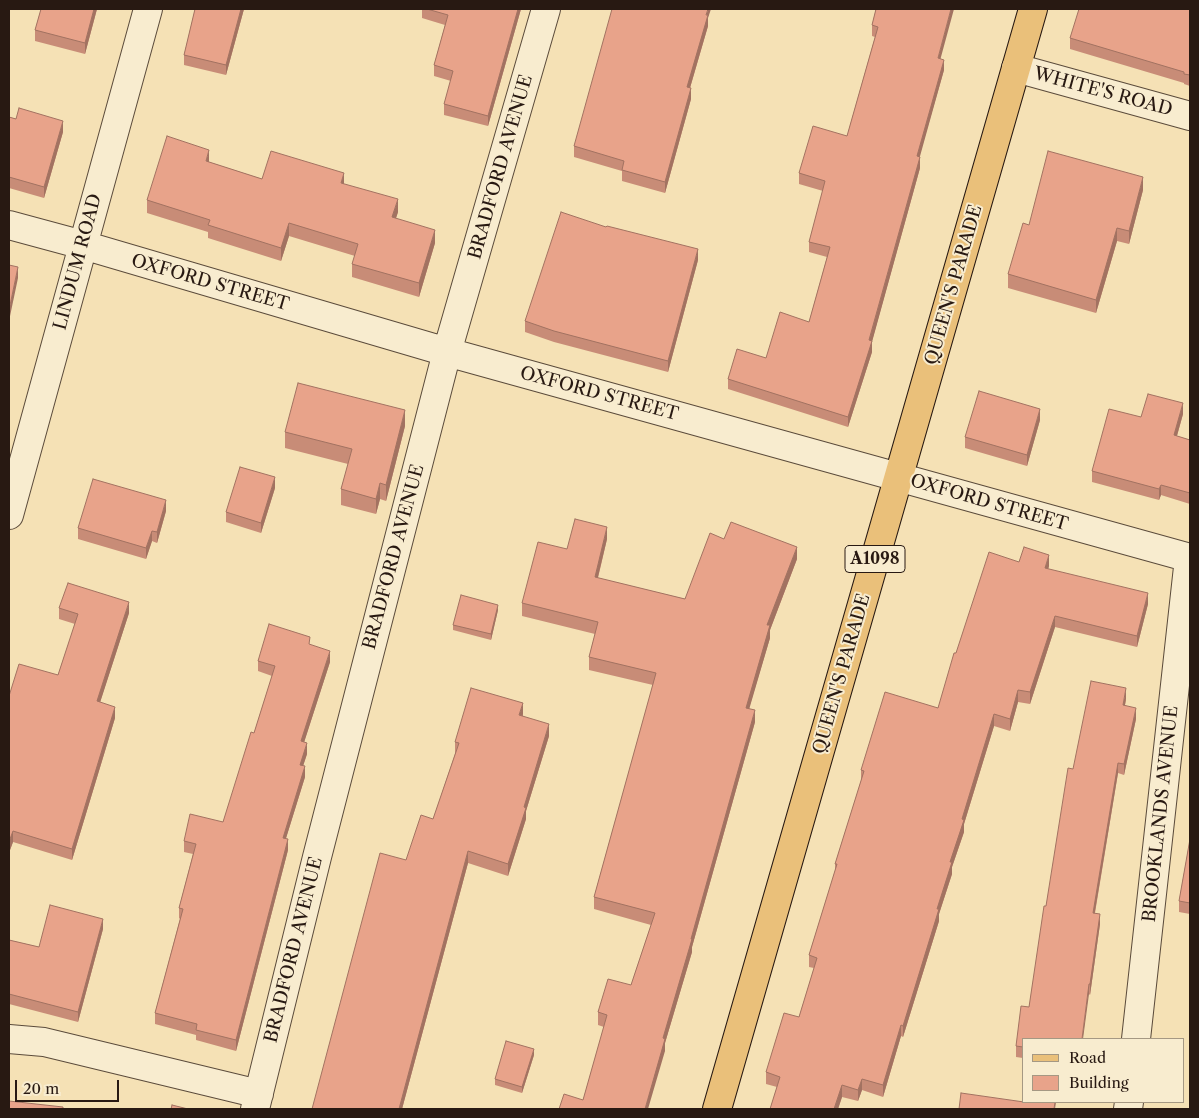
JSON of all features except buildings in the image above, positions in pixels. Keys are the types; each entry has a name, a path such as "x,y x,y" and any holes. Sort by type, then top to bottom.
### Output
{"main road":[{"name":"QUEEN'S PARADE","path":"717,1109 1033,9"}],"street":[{"name":"LINDUM ROAD","path":"9,515 148,9"},
{"name":"BRADFORD AVENUE","path":"257,1102 316,857 447,352 546,9"},
{"name":"WHITE'S ROAD","path":"1016,68 1190,116"},
{"name":"OXFORD STREET","path":"9,225 447,352 1190,558"},
{"name":"BROOKLANDS AVENUE","path":"1136,1038 1190,558"},
{"path":"9,1039 44,1042 257,1102"}]}
